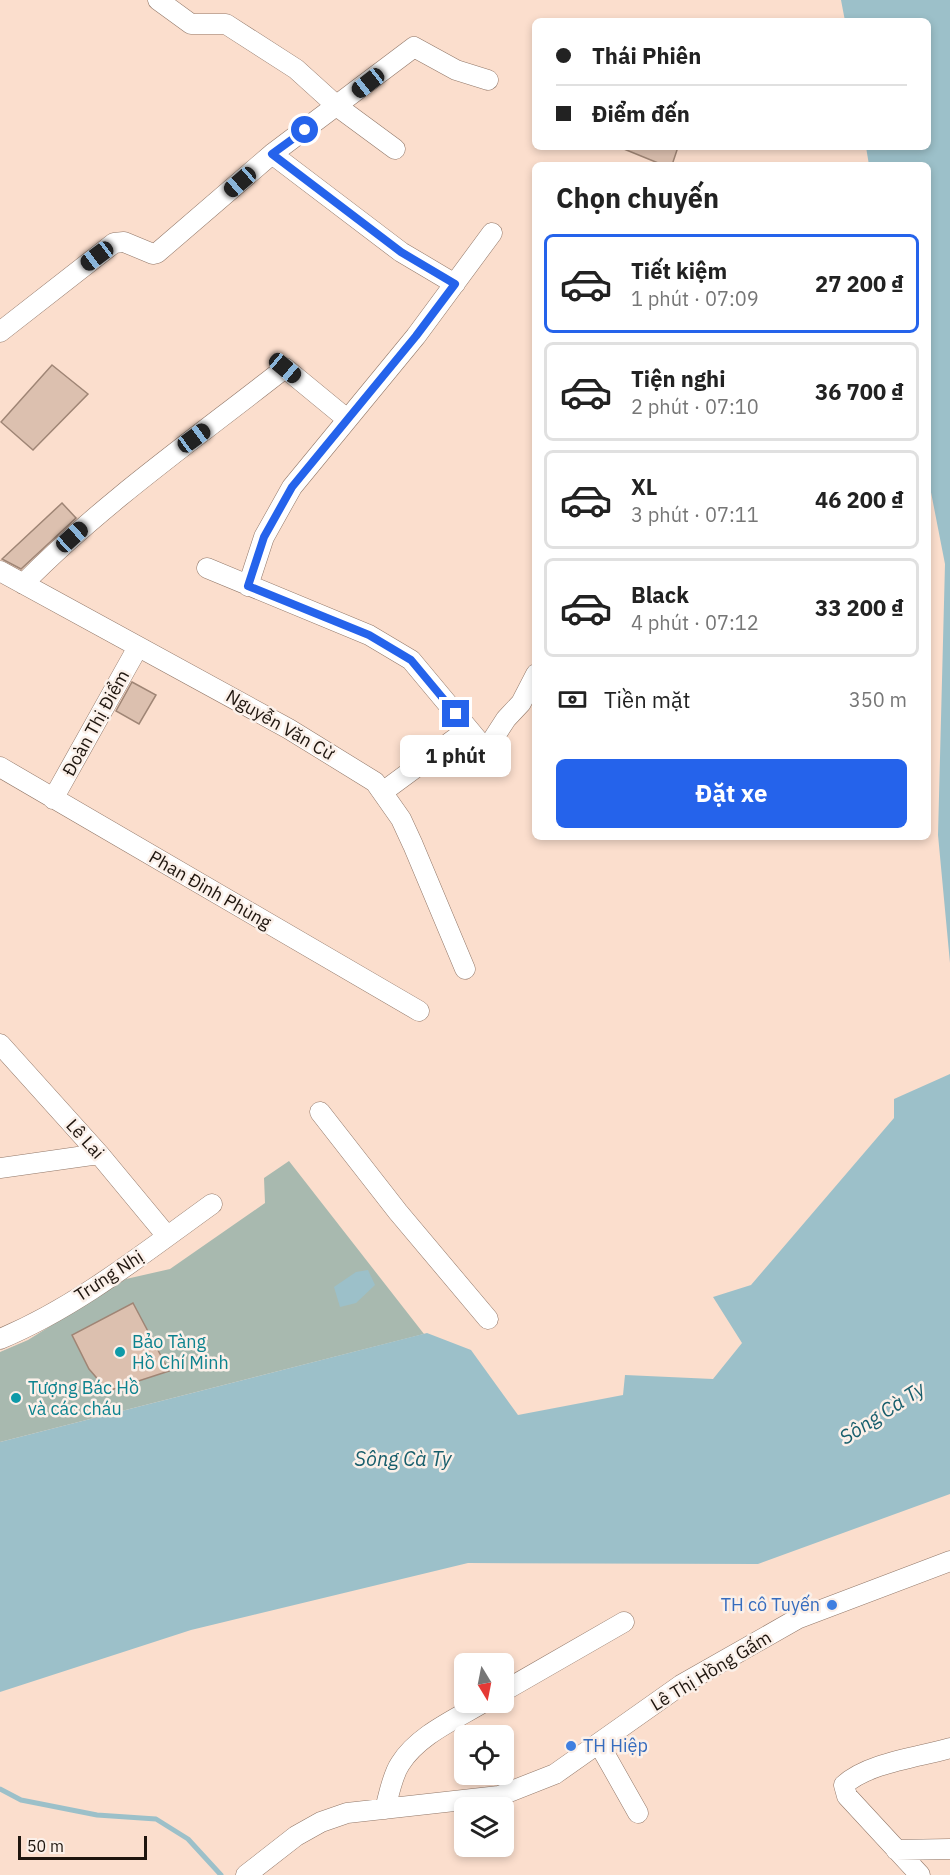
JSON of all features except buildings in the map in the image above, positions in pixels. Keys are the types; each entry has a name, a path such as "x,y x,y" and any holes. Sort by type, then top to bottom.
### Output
{"street":[{"path":"158,0 191,24 226,24 296,69 338,107 395,149"},
{"path":"0,332 114,243 124,242 153,254 157,253 272,154 338,107 414,47 456,70 488,80"},
{"path":"272,154 401,252 455,284"},
{"path":"248,586 275,513 296,481 455,284 492,233"},
{"path":"23,584 88,523 156,465 285,368 347,419"},
{"path":"207,568 369,635 411,660 486,750 506,719 521,703 532,682"},
{"name":"Nguyễn Văn Cừ","path":"0,571 289,729 361,772 384,791 413,845 465,969"},
{"name":"Đoàn Thị Điểm","path":"53,799 138,647"},
{"path":"384,791 468,729"},
{"name":"Phan Đình Phùng","path":"0,767 419,1011"},
{"name":"Lê Lai","path":"0,1044 99,1154 167,1236"},
{"path":"320,1112 398,1212 488,1319"},
{"path":"0,1168 99,1154"},
{"name":"Trưng Nhị","path":"0,1339 47,1317 212,1204"},
{"name":"Lê Thị Hồng Gấm","path":"248,1874 296,1836 321,1822 347,1813 499,1796 557,1773 681,1685 797,1619 950,1560"},
{"path":"514,1685 624,1622"},
{"path":"385,1809 400,1764 414,1748 435,1731 465,1713"},
{"path":"599,1744 638,1813"},
{"path":"920,1875 847,1796 844,1785 852,1777 871,1769 950,1749"},
{"path":"896,1850 950,1849"}],"green space":[{"path":"289,1161 424,1334 0,1442 0,1352 28,1340 126,1279 170,1269 265,1203 264,1178"}],"water":[{"path":"841,0 950,0 950,963 938,835 945,564 931,492 931,162 868,162 866,150 931,150 931,18 844,18"},
{"name":"Sông Cà Ty","path":"950,1074 950,1494 758,1564 468,1563 191,1630 0,1692 0,1442 427,1333 471,1350 518,1415 623,1395 625,1375 713,1379 742,1343 713,1297 751,1285 894,1118 894,1099"},
{"path":"368,1270 375,1285 356,1303 340,1307 334,1287 356,1272"}],"waterway":[{"path":"0,1789 21,1800 97,1815 156,1819 188,1839 221,1875"}],"place":[{"name":"Bảo Tàng Hồ Chí Minh","path":"120,1352"},
{"name":"Tượng Bác Hồ và các cháu","path":"16,1398"},
{"name":"TH cô Tuyến","path":"832,1605"},
{"name":"TH Hiệp","path":"571,1746"}],"route":[{"path":"305,130 272,154 370,230 413,260 455,284 416,336 292,487 275,513 264,537 248,586 369,635 411,660 456,714"}]}
